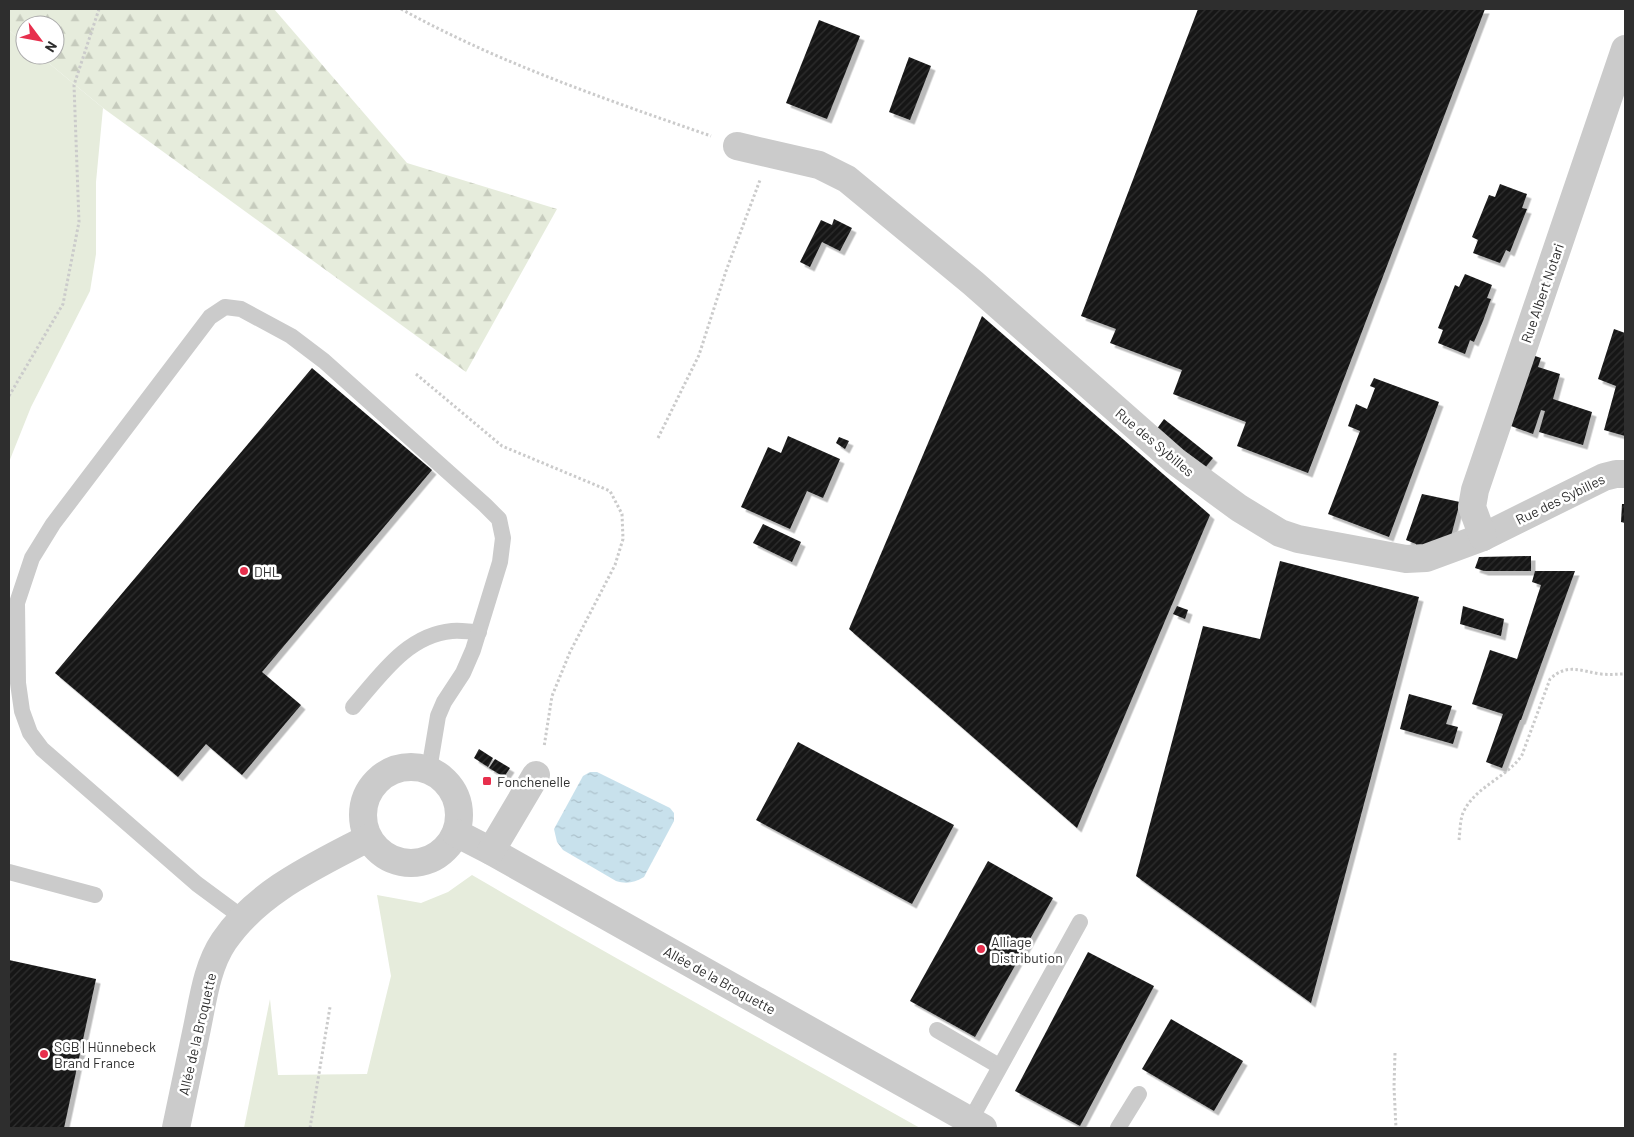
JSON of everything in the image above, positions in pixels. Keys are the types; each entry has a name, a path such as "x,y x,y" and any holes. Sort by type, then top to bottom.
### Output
{"street":[{"name":"Rue Albert Notari","path":"1483,537 1472,507 1475,490 1625,49"},
{"name":"Rue des Sybilles","path":"737,146 819,165 847,179 973,283 1174,461 1240,508 1280,533 1298,539 1406,559 1426,558 1483,537 1604,476 1625,474"},
{"path":"413,767 429,770 442,778 452,789 458,803 459,818 456,833 448,846 437,856 423,862 408,864 393,860 379,852 368,838 363,822 364,805 370,790 381,777 396,769 413,767"},
{"path":"491,851 536,775"},
{"name":"Allée de la Broquette","path":"456,833 977,1124"},
{"name":"Allée de la Broquette","path":"176,1128 207,978 223,942 243,918 280,887 309,869 368,838"}],"lane":[{"path":"243,918 197,884 42,749 30,732 22,711 18,684 16,604 32,558 53,524 210,317 225,306 241,309 291,336 324,361 499,519 503,538 500,562 479,632 463,673 444,702 438,716 429,770"},
{"path":"353,707 397,658 419,641 438,633 453,630 479,632"},
{"path":"9,872 95,895"},
{"path":"977,1124 999,1066 1080,922"},
{"path":"937,1030 999,1066"},
{"path":"1118,1128 1139,1094"}],"path":[{"path":"9,396 63,304 79,222 74,85 99,9"},
{"path":"401,9 432,26 524,68 737,146"},
{"path":"658,438 699,355 726,271 770,153"},
{"path":"416,374 502,446 610,491 622,514 623,539 615,565 570,652 552,696 545,744 536,775"},
{"path":"1459,840 1462,814 1474,796 1515,765 1522,755 1550,679 1558,672 1571,668 1604,675 1625,674"},
{"path":"310,1128 330,1007"},
{"path":"1395,1053 1396,1128"}],"green space":[{"path":"9,9 274,9 407,163 557,209 466,372 103,108 51,65 65,65 65,15 15,15 15,35 9,30"},
{"path":"9,30 15,35 15,65 51,65 103,108 96,182 96,254 90,291 31,407 9,462"},
{"path":"472,875 920,1128 244,1128 270,999 278,1075 367,1074 391,976 377,895 421,903 448,892"}],"water":[{"path":"590,772 597,772 670,808 674,813 674,821 644,877 633,882 616,881 563,850 557,842 554,829 583,776"}],"building":[{"path":"1198,9 1485,9 1308,473 1237,446 1246,422 1173,394 1182,370 1110,343 1116,329 1081,316"},
{"path":"819,20 860,36 827,119 786,103"},
{"path":"909,57 931,66 910,120 889,112"},
{"path":"1500,184 1527,194 1522,208 1527,209 1510,252 1506,250 1500,263 1473,253 1478,240 1472,237 1489,195 1495,197"},
{"path":"834,219 852,228 840,251 822,242 810,267 800,262 821,220 832,225"},
{"path":"1465,274 1492,285 1487,298 1491,299 1483,321 1474,342 1470,340 1465,354 1438,343 1443,330 1438,328 1455,285 1459,287"},
{"path":"982,316 1210,515 1077,828 849,629"},
{"path":"1614,329 1625,333 1625,436 1604,430 1616,386 1598,379"},
{"path":"1532,355 1541,358 1538,367 1560,374 1553,399 1592,412 1583,445 1539,432 1545,411 1541,410 1533,434 1511,426"},
{"name":"DHL","path":"312,368 432,470 262,672 301,705 242,775 206,744 178,777 55,673"},
{"path":"1374,378 1439,402 1389,537 1328,514 1360,431 1348,426 1356,404 1367,409 1375,388 1370,386"},
{"path":"1164,419 1213,458 1205,468 1156,430"},
{"path":"788,436 840,459 823,498 807,491 790,529 741,507 768,447 781,453"},
{"path":"839,437 849,441 845,449 836,443"},
{"path":"1422,494 1460,502 1450,540 1416,549 1416,544 1406,540"},
{"path":"1622,504 1625,504 1625,523 1621,522"},
{"path":"763,524 801,542 792,562 753,543"},
{"path":"1531,556 1531,571 1484,571 1475,568 1479,557"},
{"path":"1280,561 1419,597 1311,1003 1136,876 1203,626 1260,639"},
{"path":"1535,571 1575,571 1502,768 1486,762 1503,714 1472,704 1490,650 1517,659 1541,585 1532,582"},
{"path":"1177,606 1188,610 1185,619 1173,614"},
{"path":"1463,606 1504,619 1501,636 1460,624"},
{"path":"1409,694 1452,706 1446,724 1458,727 1453,744 1400,729"},
{"path":"798,742 954,825 912,904 756,820"},
{"path":"479,749 493,758 488,767 474,758"},
{"path":"495,759 510,768 504,777 489,768"},
{"name":"Alliage Distribution","path":"988,861 1053,898 975,1037 910,1001"},
{"path":"1088,952 1154,986 1080,1126 1015,1091"},
{"name":"SGB | Hünnebeck Brand France","path":"9,960 96,979 64,1128 9,1128"},
{"path":"1171,1019 1243,1061 1214,1111 1142,1069"}],"place":[{"name":"DHL","path":"244,571"},
{"name":"Fonchenelle","path":"487,781"},
{"name":"Alliage Distribution","path":"981,949"},
{"name":"SGB | Hünnebeck Brand France","path":"44,1054"}]}
